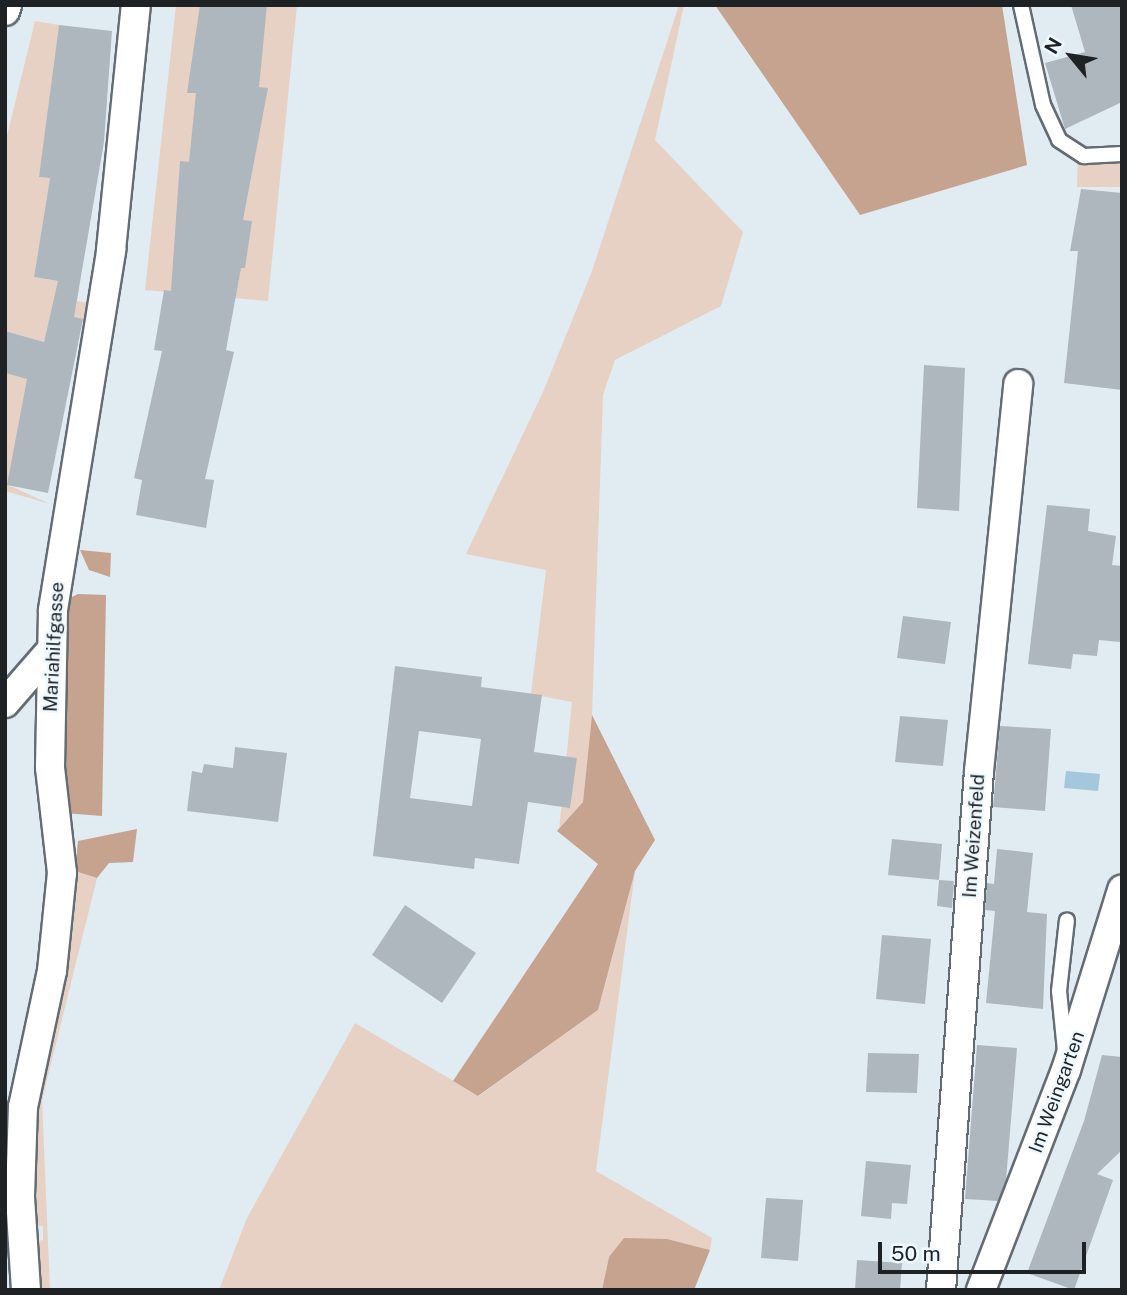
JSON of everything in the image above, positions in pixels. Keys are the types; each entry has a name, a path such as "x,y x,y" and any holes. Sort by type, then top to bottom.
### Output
{"street":[{"path":"5,11 7,5"},
{"name":"Mariahilfgasse","path":"26,1290 20,1196 23,1107 52,971 62,873 50,767 51,650 60,558 111,250 136,5"},
{"name":"Im Weizenfeld","path":"941,1290 979,771 1018,384"},
{"path":"5,703 51,650"},
{"name":"Im Weingarten","path":"981,1290 1066,1070 1122,890"}],"lane":[{"path":"1021,5 1043,105 1059,141 1084,156 1122,154"},
{"path":"1066,1070 1059,991 1067,920"}],"shaded area":[{"path":"176,5 297,5 268,301 145,290"},
{"path":"679,5 684,5 655,140 743,232 721,306 615,360 603,395 592,715 583,802 559,830 572,702 531,694 546,570 466,554 543,392 592,271"},
{"path":"715,5 1002,5 1027,165 860,215"},
{"path":"35,21 59,25 40,177 50,178 34,277 79,285 77,301 89,303 84,320 51,312 44,342 5,331 5,144"},
{"path":"1078,153 1122,154 1122,187 1077,187"},
{"path":"5,373 36,381 8,485 50,504 5,491"},
{"path":"80,550 111,553 110,577 89,570"},
{"path":"78,594 106,595 102,816 64,813 60,789 66,600"},
{"path":"592,715 655,840 635,871 598,1010 478,1096 453,1081 598,864 557,831 583,802"},
{"path":"137,829 133,862 109,863 97,878 75,871 78,841"},
{"path":"75,871 97,878 42,1100 50,1290 37,1290 32,1242 43,1240 43,1226 30,1225 28,1147"},
{"path":"635,871 596,1171 712,1238 710,1250 667,1239 609,1257 602,1290 219,1290 247,1218 355,1023 479,1096 598,1010"},
{"path":"624,1238 667,1239 710,1250 694,1290 602,1290 609,1257"}],"water":[{"path":"1066,771 1100,774 1098,791 1064,788"}],"building":[{"path":"200,5 267,5 259,87 268,88 243,220 252,221 245,268 241,268 226,350 234,352 205,479 214,480 206,528 136,515 142,480 134,478 162,351 154,350 164,290 171,291 180,161 189,162 196,93 187,93"},
{"path":"1071,5 1122,5 1122,102 1065,129 1045,63 1085,52"},
{"path":"59,25 112,31 104,142 74,317 83,319 48,493 7,485 27,379 5,373 5,331 44,342 58,281 34,277 50,178 39,177"},
{"path":"1081,189 1122,193 1122,390 1064,383 1078,251 1070,251"},
{"path":"924,365 965,368 959,511 917,508"},
{"path":"1047,505 1090,509 1088,531 1116,536 1112,565 1122,566 1120,642 1099,640 1097,656 1073,654 1071,669 1028,664"},
{"path":"903,616 951,622 945,664 897,658"},
{"path":"395,666 482,677 481,687 542,695 534,752 577,758 570,808 528,802 519,864 475,858 474,869 373,856","holes":["419,731 481,739 472,806 410,798"]},
{"path":"900,716 948,720 943,766 895,762"},
{"path":"1000,726 1051,729 1045,811 993,807"},
{"path":"235,747 287,753 278,822 187,811 192,771 202,773 204,764 233,768"},
{"path":"892,839 942,844 939,880 888,875"},
{"path":"997,849 1033,853 1027,912 1047,914 1043,1009 986,1003 995,911 985,910 987,883 994,884"},
{"path":"939,880 954,881 952,908 937,906"},
{"path":"405,905 476,953 442,1003 372,955"},
{"path":"882,935 931,939 925,1004 876,999"},
{"path":"977,1045 1017,1048 1006,1180 998,1201 965,1199"},
{"path":"868,1053 919,1054 917,1093 866,1092"},
{"path":"1102,1055 1122,1057 1122,1150 1097,1174 1113,1180 1074,1290 1027,1273 1084,1121"},
{"path":"866,1161 911,1165 907,1204 892,1203 891,1219 861,1216"},
{"path":"766,1198 803,1200 798,1261 761,1258"},
{"path":"857,1260 902,1263 900,1290 855,1290"}]}
